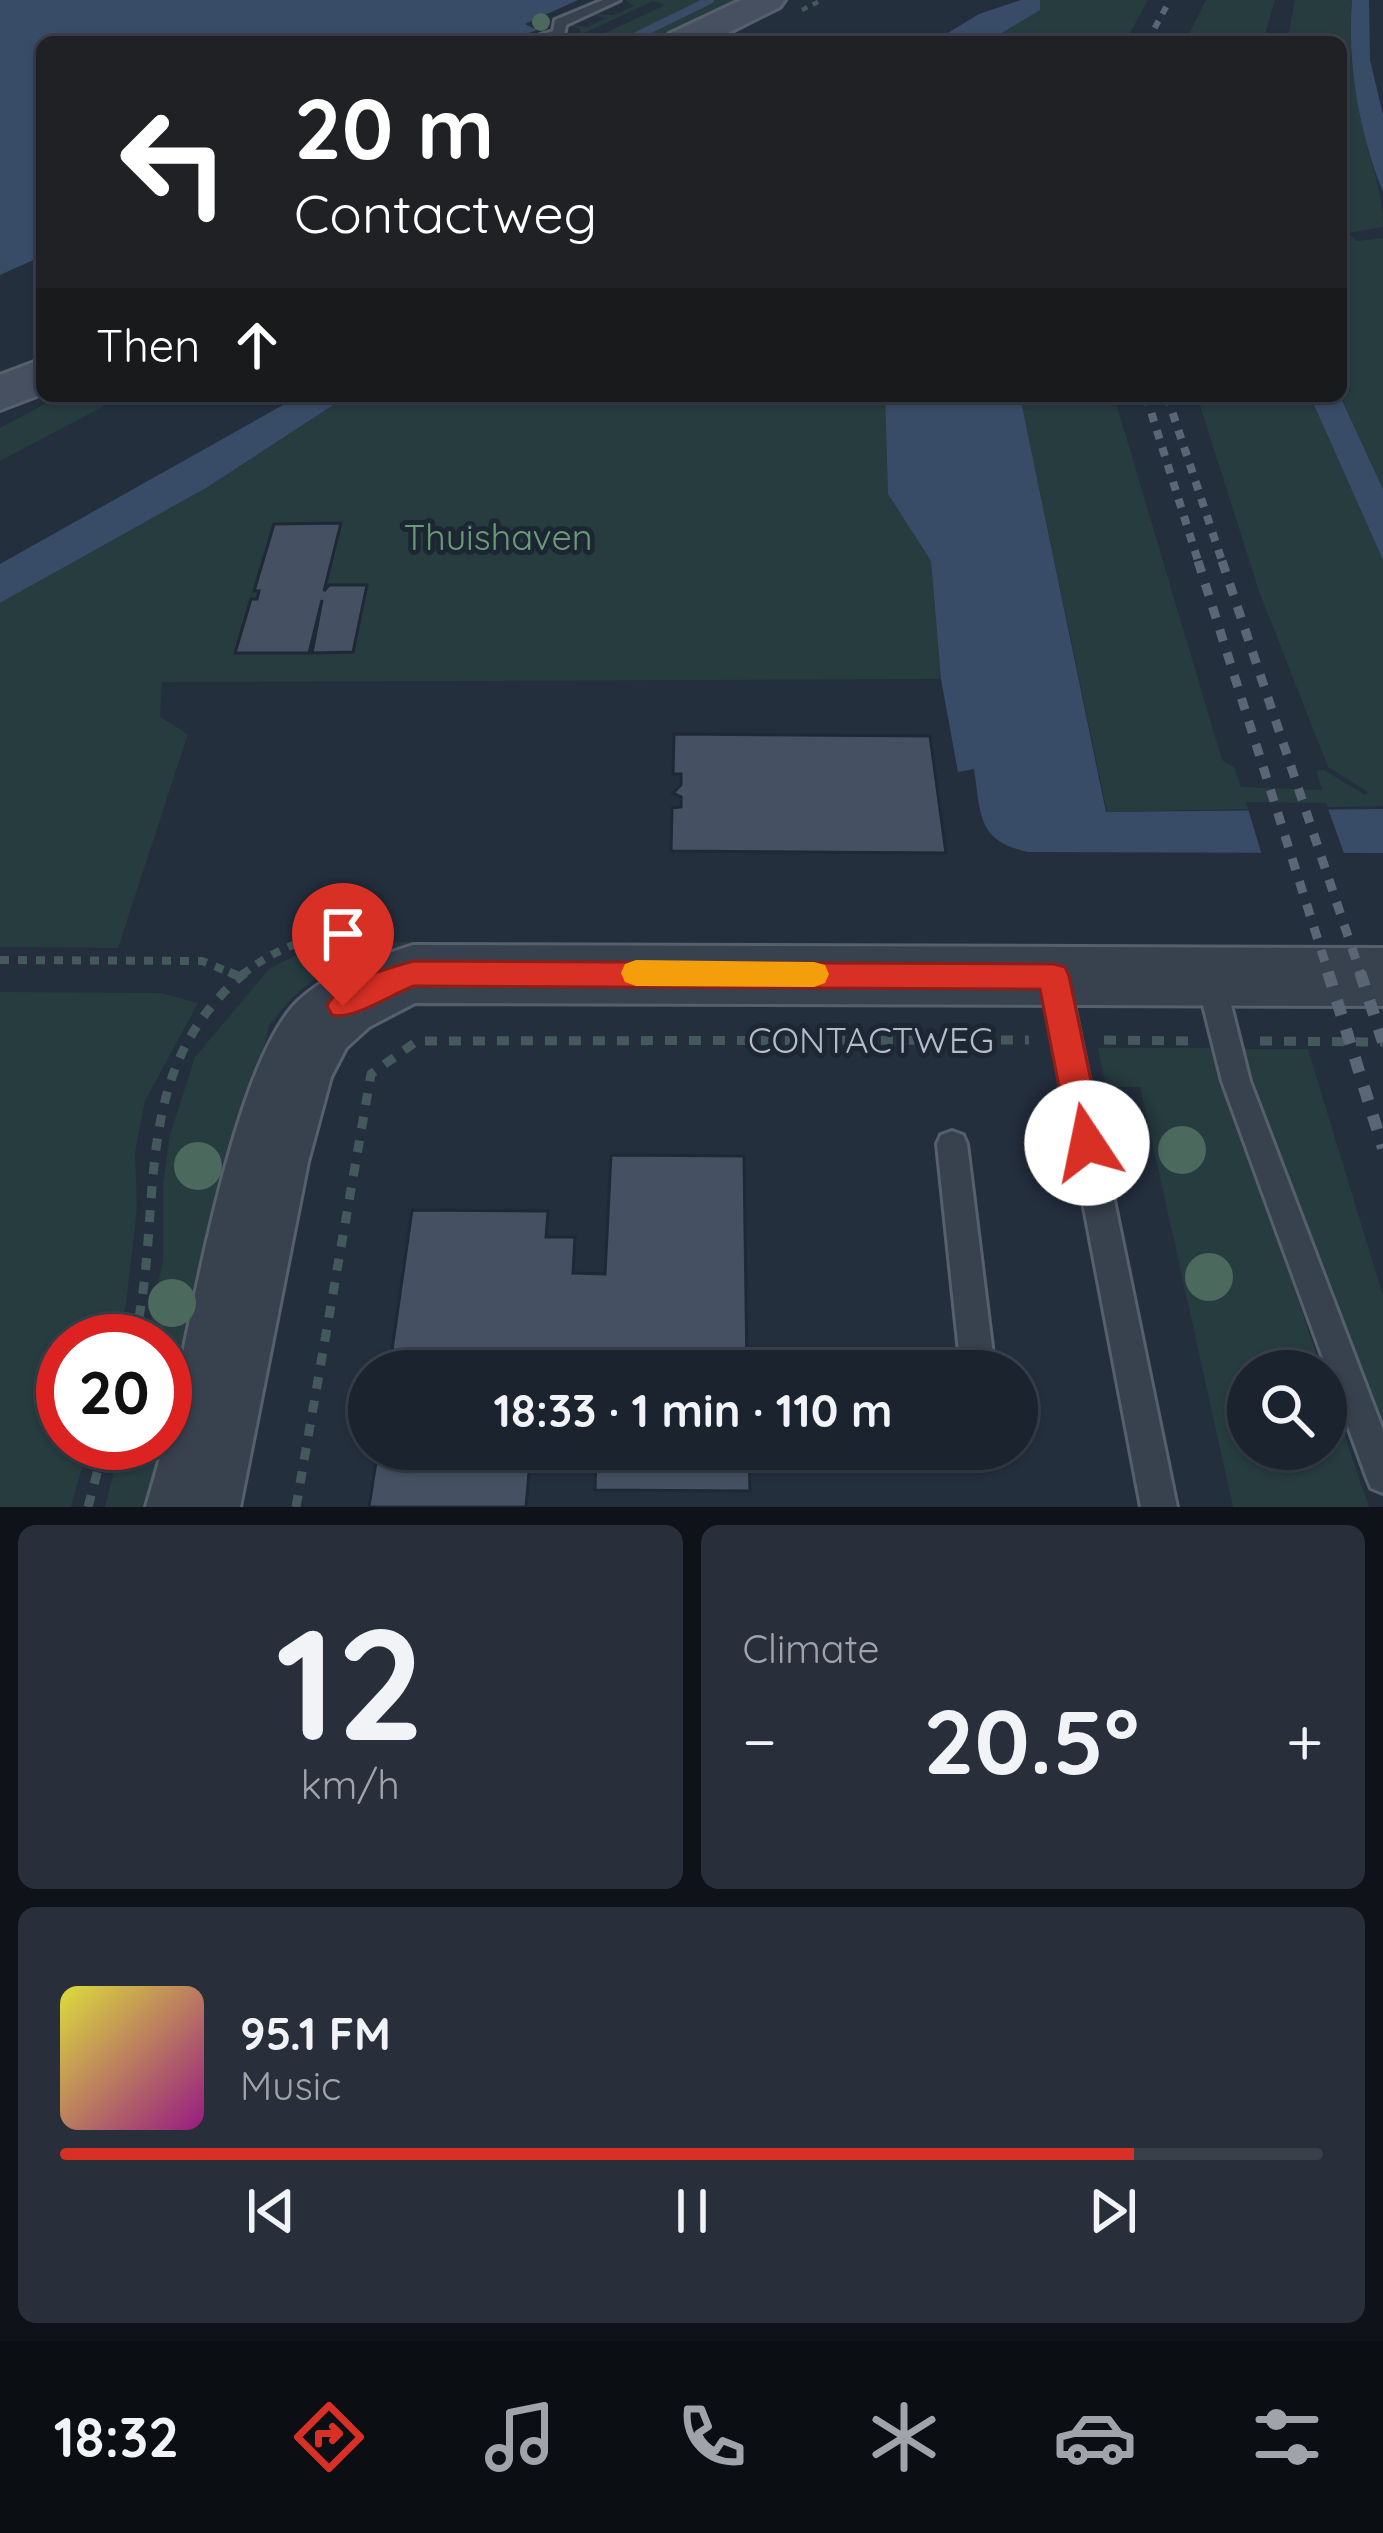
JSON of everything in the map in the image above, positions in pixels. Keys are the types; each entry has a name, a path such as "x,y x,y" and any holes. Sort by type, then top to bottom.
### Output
{"main road":[{"path":"693,36 768,0"},
{"path":"0,349 36,331"},
{"path":"0,371 36,353"},
{"path":"0,395 36,377"}],"street":[{"name":"CONTACTWEG","path":"193,1507 268,1162 294,1075 320,1026 363,992 413,974 1060,1008 1218,1009 1383,977"}],"lane":[{"path":"548,36 559,33 560,23 614,0"},
{"path":"1060,1008 1159,1507"},
{"path":"1218,1009 1236,1081 1383,1476"},
{"path":"952,1144 976,1350"}],"path":[{"path":"803,10 822,0"},
{"path":"140,1314 147,1282 153,1150 161,1105 178,1060 208,1010 238,976 274,953 325,933"},
{"path":"0,960 202,962 238,976"},
{"name":"CONTACTWEG","path":"296,1507 371,1074 417,1041 1060,1008 1218,1009 1383,1042"},
{"path":"88,1507 98,1470"}],"green space":[{"path":"625,0 748,0 671,36 599,36 665,5 653,1 580,35 580,29 569,25 588,27 605,18 593,14 614,15 634,6"},
{"path":"1040,0 1148,0 1128,36 997,36 1039,10"},
{"path":"1206,0 1275,0 1265,36 1188,36"},
{"path":"1295,0 1352,0 1354,84 1383,227 1348,233 1357,241 1383,238 1383,489 1343,402 1347,402 1347,36 1288,36"},
{"path":"49,402 112,402 0,461 0,428"},
{"name":"Thuishaven","path":"338,402 885,402 888,494 931,561 941,679 162,682 160,717 188,734 118,948 0,947 0,603 206,488"},
{"path":"1021,402 1116,402 1222,760 1234,767 1241,787 1322,790 1316,771 1324,770 1365,795 1368,792 1328,767 1259,591 1199,402 1313,402 1383,560 1383,806 1107,812"},
{"path":"340,942 464,942 467,950 407,951 356,959 311,982 269,1026 192,1354 192,1314 152,1314 163,1259 163,1185 170,1135 195,1057 269,969 308,949"},
{"path":"0,992 161,993 198,1003 145,1101 135,1153 137,1208 123,1314 36,1314 36,1470 81,1470 71,1507 0,1507"},
{"path":"1098,1048 1213,1048 1315,1350 1227,1350 1227,1470 1347,1470 1347,1443 1369,1507 1233,1507 1140,1087 1106,1087"},
{"path":"1242,1049 1308,1049 1383,1296 1383,1437 1250,1081"},
{"path":"114,1470 165,1470 156,1507 105,1507"}],"water":[{"path":"0,0 578,0 525,24 537,30 509,36 36,36 36,259 0,275"},
{"path":"1021,0 1040,0 1040,10 997,36 943,36 979,14"},
{"path":"1352,0 1369,0 1370,60 1383,115 1383,192 1357,98"},
{"path":"288,402 338,402 206,488 0,603 0,564"},
{"path":"885,402 1021,402 1106,812 1383,809 1383,853 1028,852 999,841 984,824 974,769 958,772 941,679 931,561 888,494"},
{"path":"1313,402 1343,402 1383,489 1383,560"}],"pier":[{"path":"1246,802 1326,803 1346,859 1263,859"}],"building":[{"path":"341,523 324,591 329,585 367,585 353,652 312,653 322,600 309,653 235,653 251,599 257,599 259,591 254,591 274,524"},
{"path":"674,734 930,736 946,853 671,851 672,808 681,807 681,797 673,793 681,785 681,774 673,774"},
{"path":"611,1155 744,1156 747,1350 392,1350 412,1210 548,1211 546,1237 575,1237 573,1273 605,1274"},
{"path":"375,1470 529,1470 526,1507 369,1507"},
{"path":"595,1470 750,1470 750,1491 595,1490"}],"waterway":[{"path":"636,36 710,0"}],"railway":[{"path":"1150,36 1170,0"},
{"path":"1148,402 1199,564"},
{"path":"1169,402 1222,561"},
{"path":"1198,561 1329,975"},
{"path":"1222,561 1360,973"},
{"path":"1328,972 1383,1148"},
{"path":"1360,973 1383,1042"}],"slow traffic":[{"path":"636,973 814,974"}],"route":[{"path":"343,1006 389,980 413,974 1054,976 1087,1143"}]}
